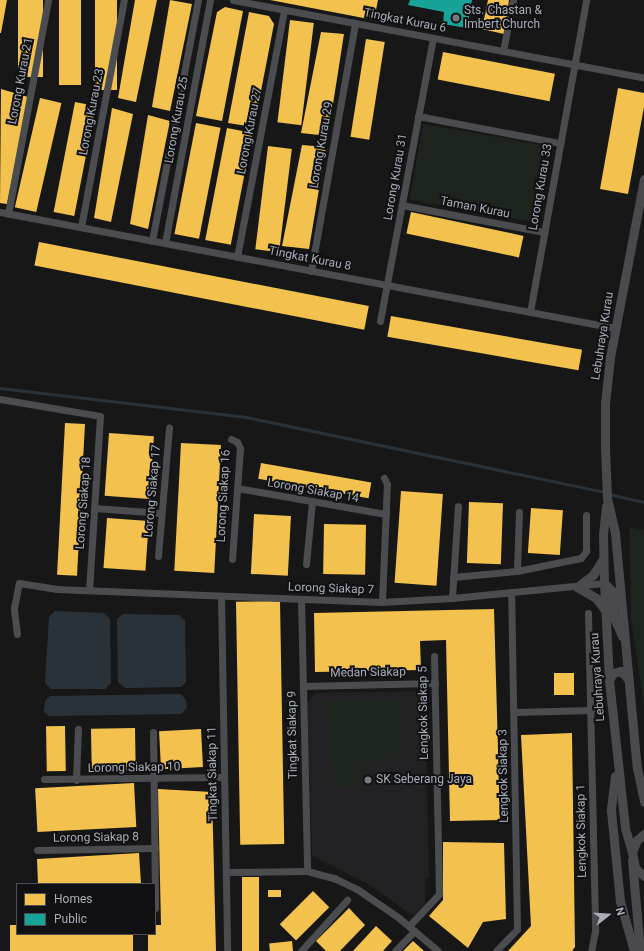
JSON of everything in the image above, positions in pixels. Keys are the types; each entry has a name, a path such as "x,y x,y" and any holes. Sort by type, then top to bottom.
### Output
{"street":[{"name":"Lorong Kurau 21","path":"8,214 48,0"},
{"name":"Lorong Kurau 23","path":"81,227 124,0"},
{"name":"Lorong Kurau 25","path":"152,241 198,0"},
{"name":"Lorong Kurau 25","path":"165,243 210,0"},
{"name":"Tingkat Kurau 6","path":"233,0 644,78"},
{"path":"503,51 514,0"},
{"name":"Lorong Kurau 33","path":"530,312 573,64 586,0"},
{"name":"Lorong Kurau 27","path":"237,257 284,10"},
{"name":"Lorong Kurau 29","path":"311,271 356,23"},
{"name":"Lorong Kurau 31","path":"380,320 432,38"},
{"path":"418,116 560,143"},
{"name":"Lebuhraya Kurau","path":"632,856 625,828 609,680 607,615 603,559 607,498 605,403 615,328 644,179"},
{"name":"Taman Kurau","path":"402,205 544,232"},
{"name":"Tingkat Kurau 8","path":"0,212 615,328"},
{"name":"Lorong Siakap 18","path":"0,399 100,416 89,590"},
{"name":"Lorong Siakap 17","path":"158,556 169,427"},
{"name":"Lorong Siakap 16","path":"231,439 237,442 240,448 232,559"},
{"path":"382,602 386,514 386,484 384,478"},
{"name":"Lorong Siakap 14","path":"237,488 386,514"},
{"name":"Lebuhraya Kurau","path":"607,498 615,533 624,639 639,782 644,802"},
{"path":"306,564 312,502"},
{"path":"452,598 458,506"},
{"path":"95,508 161,513"},
{"path":"517,571 520,512"},
{"path":"453,578 517,571 581,558 586,555 586,515"},
{"path":"603,559 593,575 577,587 596,598 607,615"},
{"name":"Lorong Siakap 7","path":"17,634 14,608 19,583 56,589 382,602 452,598 577,587 604,583"},
{"path":"604,583 612,591 614,618 624,639"},
{"name":"Lengkok Siakap 3","path":"496,951 517,929 515,712 511,592"},
{"name":"Tingkat Siakap 11","path":"221,596 227,951"},
{"name":"Tingkat Siakap 9","path":"301,599 307,871"},
{"name":"Lengkok Siakap 1","path":"588,613 595,931 591,951"},
{"name":"Lengkok Siakap 5","path":"395,951 411,928 439,894 434,656"},
{"path":"609,680 612,673 620,671 628,679"},
{"name":"Medan Siakap","path":"303,686 435,683"},
{"path":"515,712 590,710"},
{"path":"76,780 78,729"},
{"path":"152,732 155,883"},
{"path":"617,760 611,811 620,901 634,951"},
{"name":"Lorong Siakap 10","path":"44,780 153,780 224,777"},
{"path":"639,782 644,792"},
{"path":"640,951 632,856 637,840 644,834"},
{"name":"Lorong Siakap 8","path":"37,850 155,848"},
{"path":"632,856 635,868 644,876"},
{"path":"226,872 307,871 334,878 357,889 411,928 438,951"},
{"path":"301,951 347,900"}],"shaded area":[{"path":"423,124 552,147 539,223 410,200"},
{"path":"629,527 644,530 644,706 631,618"},
{"path":"55,611 104,613 110,619 111,683 105,689 51,689 45,683 49,617"},
{"path":"123,614 179,615 185,621 186,682 181,687 125,688 118,682 117,619"},
{"name":"SK Seberang Jaya","path":"425,691 429,878 425,879 425,904 413,916 371,886 312,856 307,703 316,693"},
{"path":"181,694 186,700 187,708 181,714 49,716 44,712 45,701 50,696"},
{"path":"403,700 401,758 366,761 364,786 335,786 323,701"}],"building: Homes":[{"path":"0,0 7,0 1,33 0,33"},
{"path":"18,0 43,0 43,77 18,77"},
{"path":"59,0 81,0 81,85 59,85"},
{"path":"95,0 117,0 117,90 95,90"},
{"path":"135,0 157,0 136,102 118,98"},
{"path":"170,0 192,4 170,111 152,107"},
{"path":"270,0 378,0 374,20"},
{"path":"488,0 509,0 504,34 482,29"},
{"path":"225,7 243,11 222,121 196,116 217,12"},
{"path":"249,12 269,16 274,24 254,127 228,123"},
{"path":"290,20 314,23 301,125 277,122"},
{"path":"321,32 344,34 328,136 301,133"},
{"path":"366,39 385,42 369,140 351,137"},
{"path":"443,52 555,74 550,101 438,79"},
{"path":"618,88 644,93 644,107 628,194 600,189"},
{"path":"1,89 28,97 7,204 0,203"},
{"path":"40,98 61,103 36,212 15,207"},
{"path":"75,102 96,106 74,216 54,212"},
{"path":"112,108 133,114 111,222 94,218"},
{"path":"148,115 170,121 148,229 130,224"},
{"path":"196,123 221,128 199,239 174,234"},
{"path":"227,128 253,133 231,245 205,240"},
{"path":"302,145 326,147 309,249 282,246"},
{"path":"268,146 292,149 279,252 255,249"},
{"path":"411,212 523,236 519,257 406,234"},
{"path":"39,242 369,306 364,330 34,266"},
{"path":"391,316 582,350 578,370 387,337"},
{"path":"65,423 85,424 77,576 57,575"},
{"path":"109,433 154,436 149,499 105,496"},
{"path":"181,443 221,445 214,573 174,571"},
{"path":"261,463 371,482 369,498 258,479"},
{"path":"401,491 443,494 436,586 395,583"},
{"path":"469,502 503,503 501,564 467,563"},
{"path":"531,508 563,510 560,555 528,553"},
{"path":"254,514 291,516 288,576 251,574"},
{"path":"107,518 149,521 145,571 104,568"},
{"path":"324,524 366,525 365,575 323,574"},
{"path":"280,601 284,844 240,845 236,602"},
{"path":"494,609 500,820 450,821 446,640 420,641 421,670 315,672 314,613"},
{"path":"554,673 574,673 574,695 554,695"},
{"path":"46,726 65,726 66,771 47,771"},
{"path":"135,728 136,770 92,771 91,729"},
{"path":"201,729 203,767 161,769 159,731"},
{"path":"572,733 575,947 572,951 508,951 531,926 521,735"},
{"path":"134,783 136,827 37,832 35,788"},
{"path":"158,789 212,792 216,951 148,951 148,935 156,935 156,925 161,925"},
{"path":"443,842 504,843 506,919 483,922 468,948 429,916 443,900"},
{"path":"139,853 141,883 38,883 37,859"},
{"path":"242,877 259,877 259,951 242,951"},
{"path":"268,890 281,890 281,897 268,897"},
{"path":"313,891 329,907 296,940 280,924"},
{"path":"349,908 365,925 340,951 326,951 316,941"},
{"path":"10,925 16,925 16,935 133,935 133,951 10,951"},
{"path":"376,926 392,941 383,951 353,951"},
{"path":"292,941 293,951 270,951 269,943"},
{"path":"413,941 424,951 403,951"}],"building: Public":[{"name":"Sts. Chastan & Imbert Church","path":"410,0 472,0 467,28 443,24 444,12 408,5"}],"waterway":[{"path":"0,388 246,417 605,492"},
{"path":"609,494 644,502"}],"place":[{"name":"Sts. Chastan & Imbert Church","path":"456,18"},
{"name":"SK Seberang Jaya","path":"368,780"}]}
